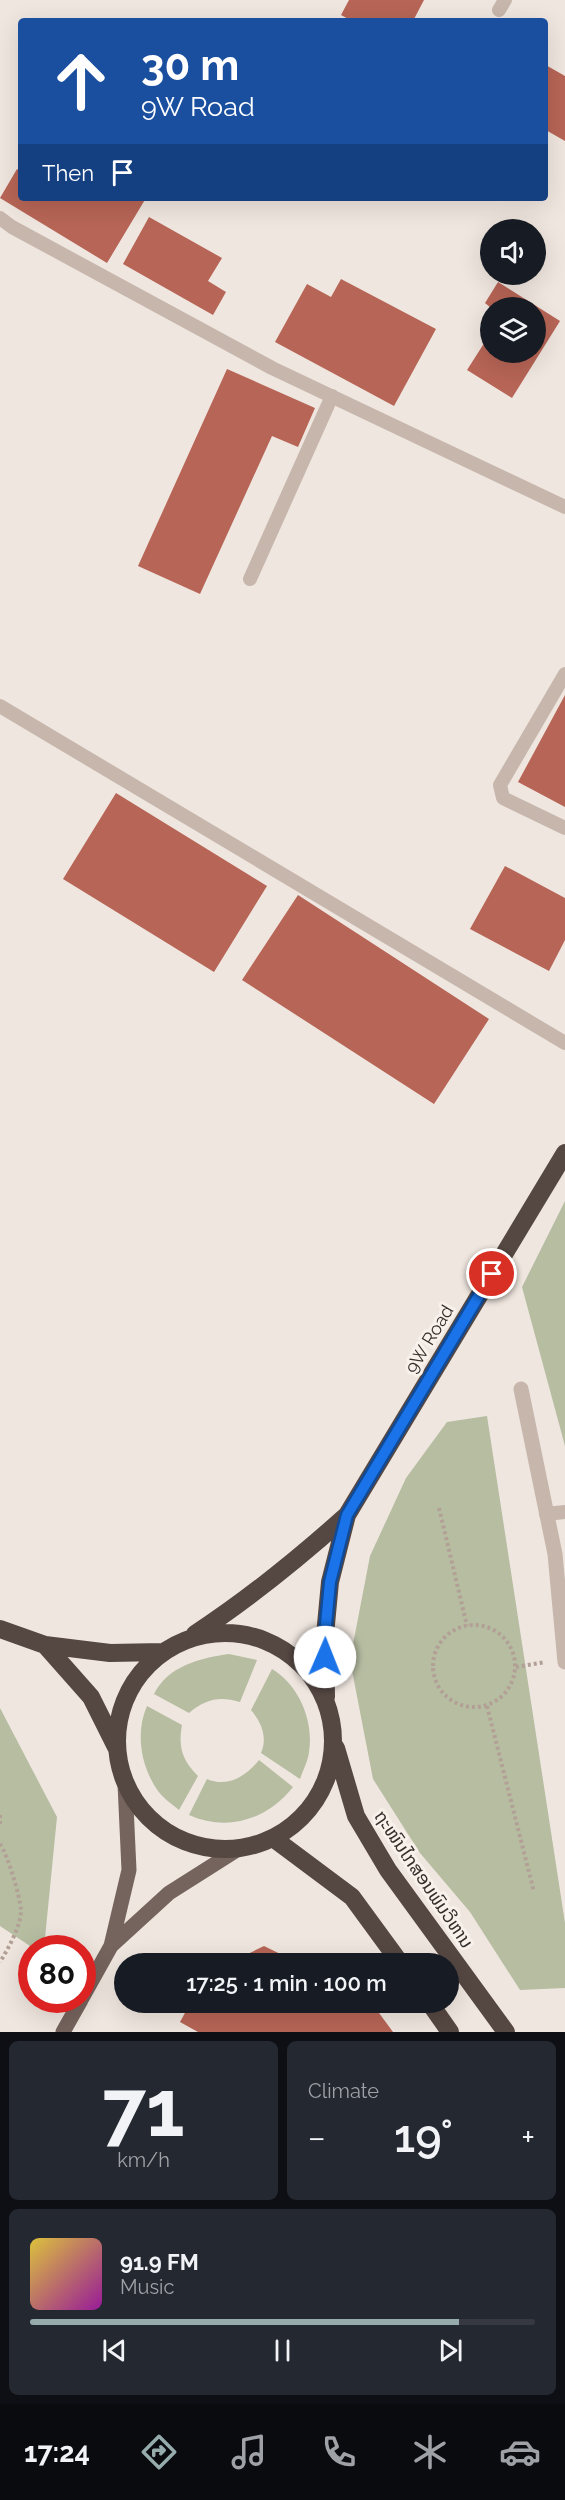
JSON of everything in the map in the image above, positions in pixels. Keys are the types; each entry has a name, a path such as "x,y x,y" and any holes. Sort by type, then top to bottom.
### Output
{"highway":[{"name":"9W Road","path":"347,1515 565,1153"},
{"path":"116,1747 121,1711 136,1678 163,1652 186,1640 245,1600 294,1562 347,1515"},
{"path":"326,1701 325,1635 330,1582 347,1515"},
{"path":"0,1629 45,1645 110,1653 163,1652"},
{"path":"186,1640 219,1633 253,1636 284,1649 310,1672 326,1701"},
{"path":"45,1645 91,1696 116,1747 125,1784 144,1814 171,1836 205,1848 240,1848 273,1838 298,1821 318,1797 330,1768 334,1738"},
{"name":"ຖະໜົນໄກສອນພົມວິຫານ","path":"326,1701 356,1816 388,1870 506,2032"},
{"path":"273,1838 352,1897 393,1953"},
{"path":"437,2013 450,2032"}],"main road":[{"path":"96,1973 111,1946 129,1870 125,1784"},
{"path":"111,1946 169,1893 240,1848"},
{"path":"63,2032 74,2013"}],"street":[{"path":"521,1389 546,1514 560,1554 565,1660"}],"lane":[{"path":"0,218 12,227 272,368 565,507"},
{"path":"250,579 332,396"},
{"path":"565,674 500,785 503,798 565,828"},
{"path":"0,706 565,1043"},
{"path":"546,1514 565,1512"}],"path":[{"path":"439,1508 467,1626"},
{"path":"467,1626 481,1626 495,1630 512,1649 516,1666 513,1681 505,1693 487,1706 472,1708 454,1702 443,1694 436,1682 433,1668 439,1644 449,1634 467,1626"},
{"path":"516,1666 565,1660"},
{"path":"487,1706 534,1892"},
{"path":"0,1815 0,1824"},
{"path":"0,1844 6,1852 21,1911 11,1943 0,1962"}],"green space":[{"path":"565,1201 565,1446 522,1287"},
{"path":"487,1416 565,1923 565,1988 520,1990 470,1912 420,1853 373,1779 350,1660 370,1556 406,1478 447,1422"},
{"path":"229,1654 257,1660 240,1702 226,1699 213,1700 189,1713 154,1694 160,1684 176,1670 196,1661"},
{"path":"272,1669 290,1684 307,1716 309,1752 300,1779 261,1753 264,1736 251,1710"},
{"path":"147,1706 182,1725 182,1753 198,1776 179,1810 158,1791 147,1771 142,1750 141,1727"},
{"path":"0,1708 57,1817 45,1935 18,1935 18,1938 0,1926"},
{"path":"259,1760 293,1787 271,1808 246,1820 232,1822 203,1820 189,1815 207,1779 222,1782 236,1779"}],"building":[{"path":"349,0 424,0 415,18 346,18 341,15"},
{"path":"548,66 565,76 565,141 548,131"},
{"path":"17,169 18,201 144,201 107,263 0,198"},
{"path":"149,217 222,258 208,281 226,292 213,315 123,264"},
{"path":"341,279 436,329 394,406 275,342 307,284 331,297"},
{"path":"496,285 503,285 522,297 489,297"},
{"path":"546,312 560,321 546,343"},
{"path":"480,350 480,363 534,363 512,398 467,370"},
{"path":"227,369 315,408 298,447 272,436 200,594 138,566"},
{"path":"565,695 565,807 518,782"},
{"path":"116,793 267,886 214,972 63,879"},
{"path":"505,866 565,898 565,940 549,971 470,929"},
{"path":"298,895 489,1019 434,1104 242,980"},
{"path":"264,1946 278,1953 250,1953"},
{"path":"185,2013 379,2013 393,2032 198,2032 180,2022"}],"route":[{"path":"325,1657 330,1582 347,1515 492,1274"}]}
